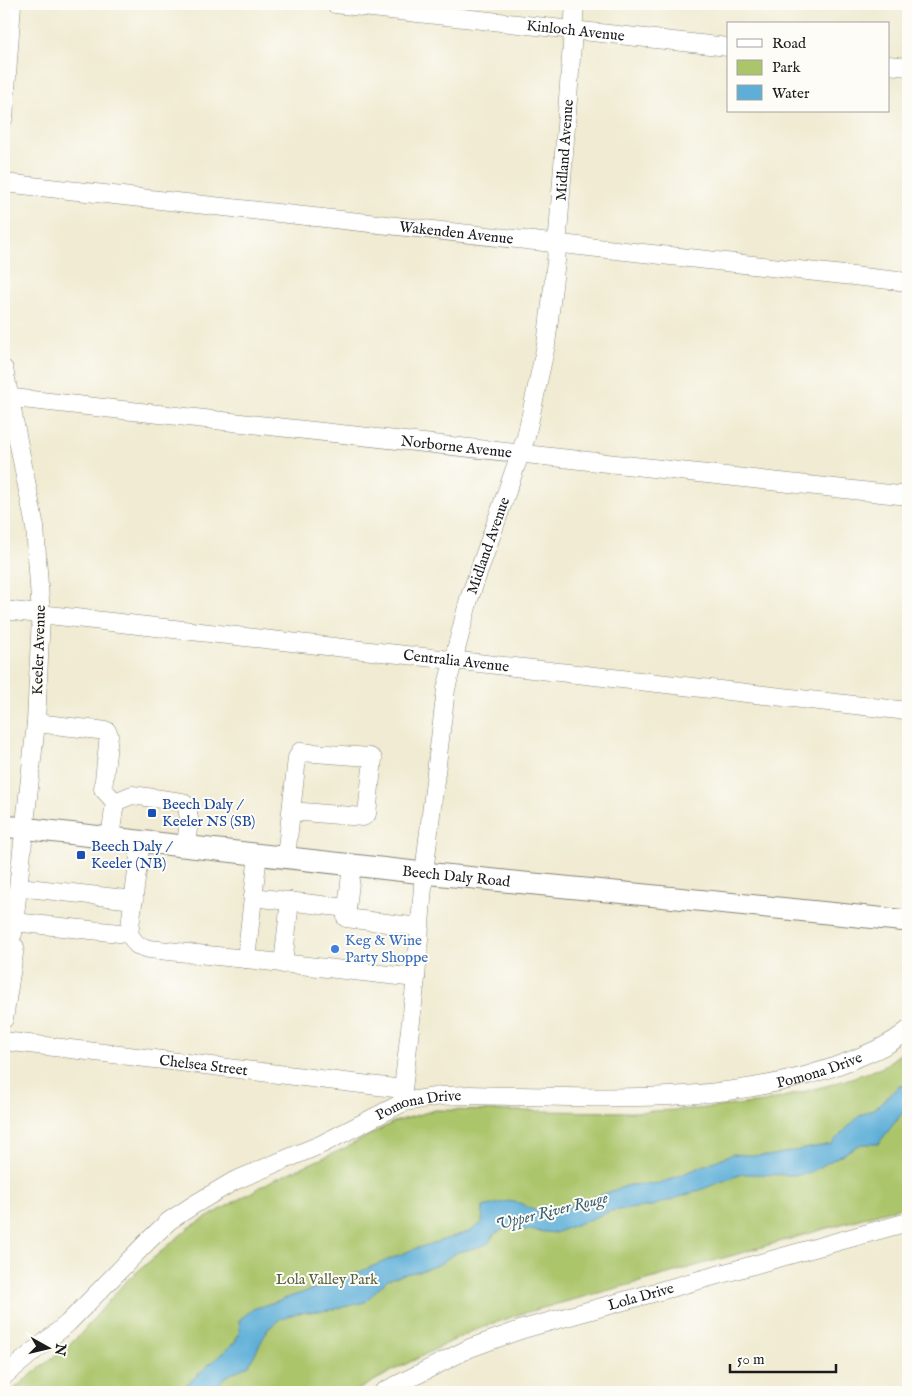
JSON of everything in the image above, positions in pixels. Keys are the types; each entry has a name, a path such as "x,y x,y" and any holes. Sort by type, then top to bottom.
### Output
{"main road":[{"name":"Beech Daly Road","path":"4,826 424,872 908,921"}],"street":[{"path":"4,118 12,4"},
{"name":"Kinloch Avenue","path":"335,4 727,48"},
{"name":"Midland Avenue","path":"403,1096 416,978 424,872 441,721 469,599 520,453 546,345 558,244 575,4"},
{"path":"890,65 908,67"},
{"name":"Wakenden Avenue","path":"4,183 908,282"},
{"name":"Keeler Avenue","path":"4,369 6,397 35,527 41,615 36,723 19,887 11,934 4,1019"},
{"name":"Norborne Avenue","path":"6,397 908,496"},
{"name":"Centralia Avenue","path":"4,610 908,711"},
{"path":"36,723 107,731 109,735 103,789 115,802"},
{"path":"286,857 291,811 297,758 300,752 370,757 373,760 367,814 364,817 291,811"},
{"path":"115,802 132,795 182,802 187,806 189,819 186,846"},
{"path":"110,838 115,802"},
{"path":"142,841 129,934 137,945 142,948 416,978"},
{"path":"246,960 258,854"},
{"path":"352,864 346,918 420,927"},
{"path":"19,887 134,900"},
{"path":"253,897 347,908"},
{"path":"282,964 290,902"},
{"path":"11,934 129,934"},
{"name":"Pomona Drive","path":"4,1376 68,1323 149,1240 176,1217 234,1181 330,1141 403,1096 651,1097 739,1088 801,1076 835,1067 889,1044 908,1030"},
{"name":"Chelsea Street","path":"4,1041 403,1096"},
{"name":"Lola Drive","path":"394,1390 470,1348 523,1329 908,1222"}],"green space":[{"name":"Lola Valley Park","path":"908,1048 908,1205 647,1280 520,1314 470,1332 354,1392 10,1392 78,1337 124,1283 190,1227 271,1181 343,1149 394,1122 435,1110 632,1112 696,1109 764,1102 833,1084 881,1068"}],"water":[{"name":"Upper River Rouge","path":"908,1085 908,1106 878,1144 861,1144 811,1172 798,1175 742,1174 652,1206 611,1211 555,1233 507,1228 494,1234 488,1244 455,1253 440,1264 424,1270 387,1280 365,1302 331,1310 297,1313 280,1319 268,1329 249,1365 225,1377 211,1392 178,1392 235,1342 240,1330 239,1320 253,1309 338,1281 411,1250 471,1231 482,1223 483,1207 508,1201 520,1203 533,1210 574,1204 629,1185 661,1183 732,1154 767,1156 831,1144 858,1117 878,1106 899,1086"}],"place":[{"name":"Beech Daly / Keeler NS (SB)","path":"152,813"},
{"name":"Beech Daly / Keeler (NB)","path":"81,855"},
{"name":"Keg & Wine Party Shoppe","path":"335,949"}]}
